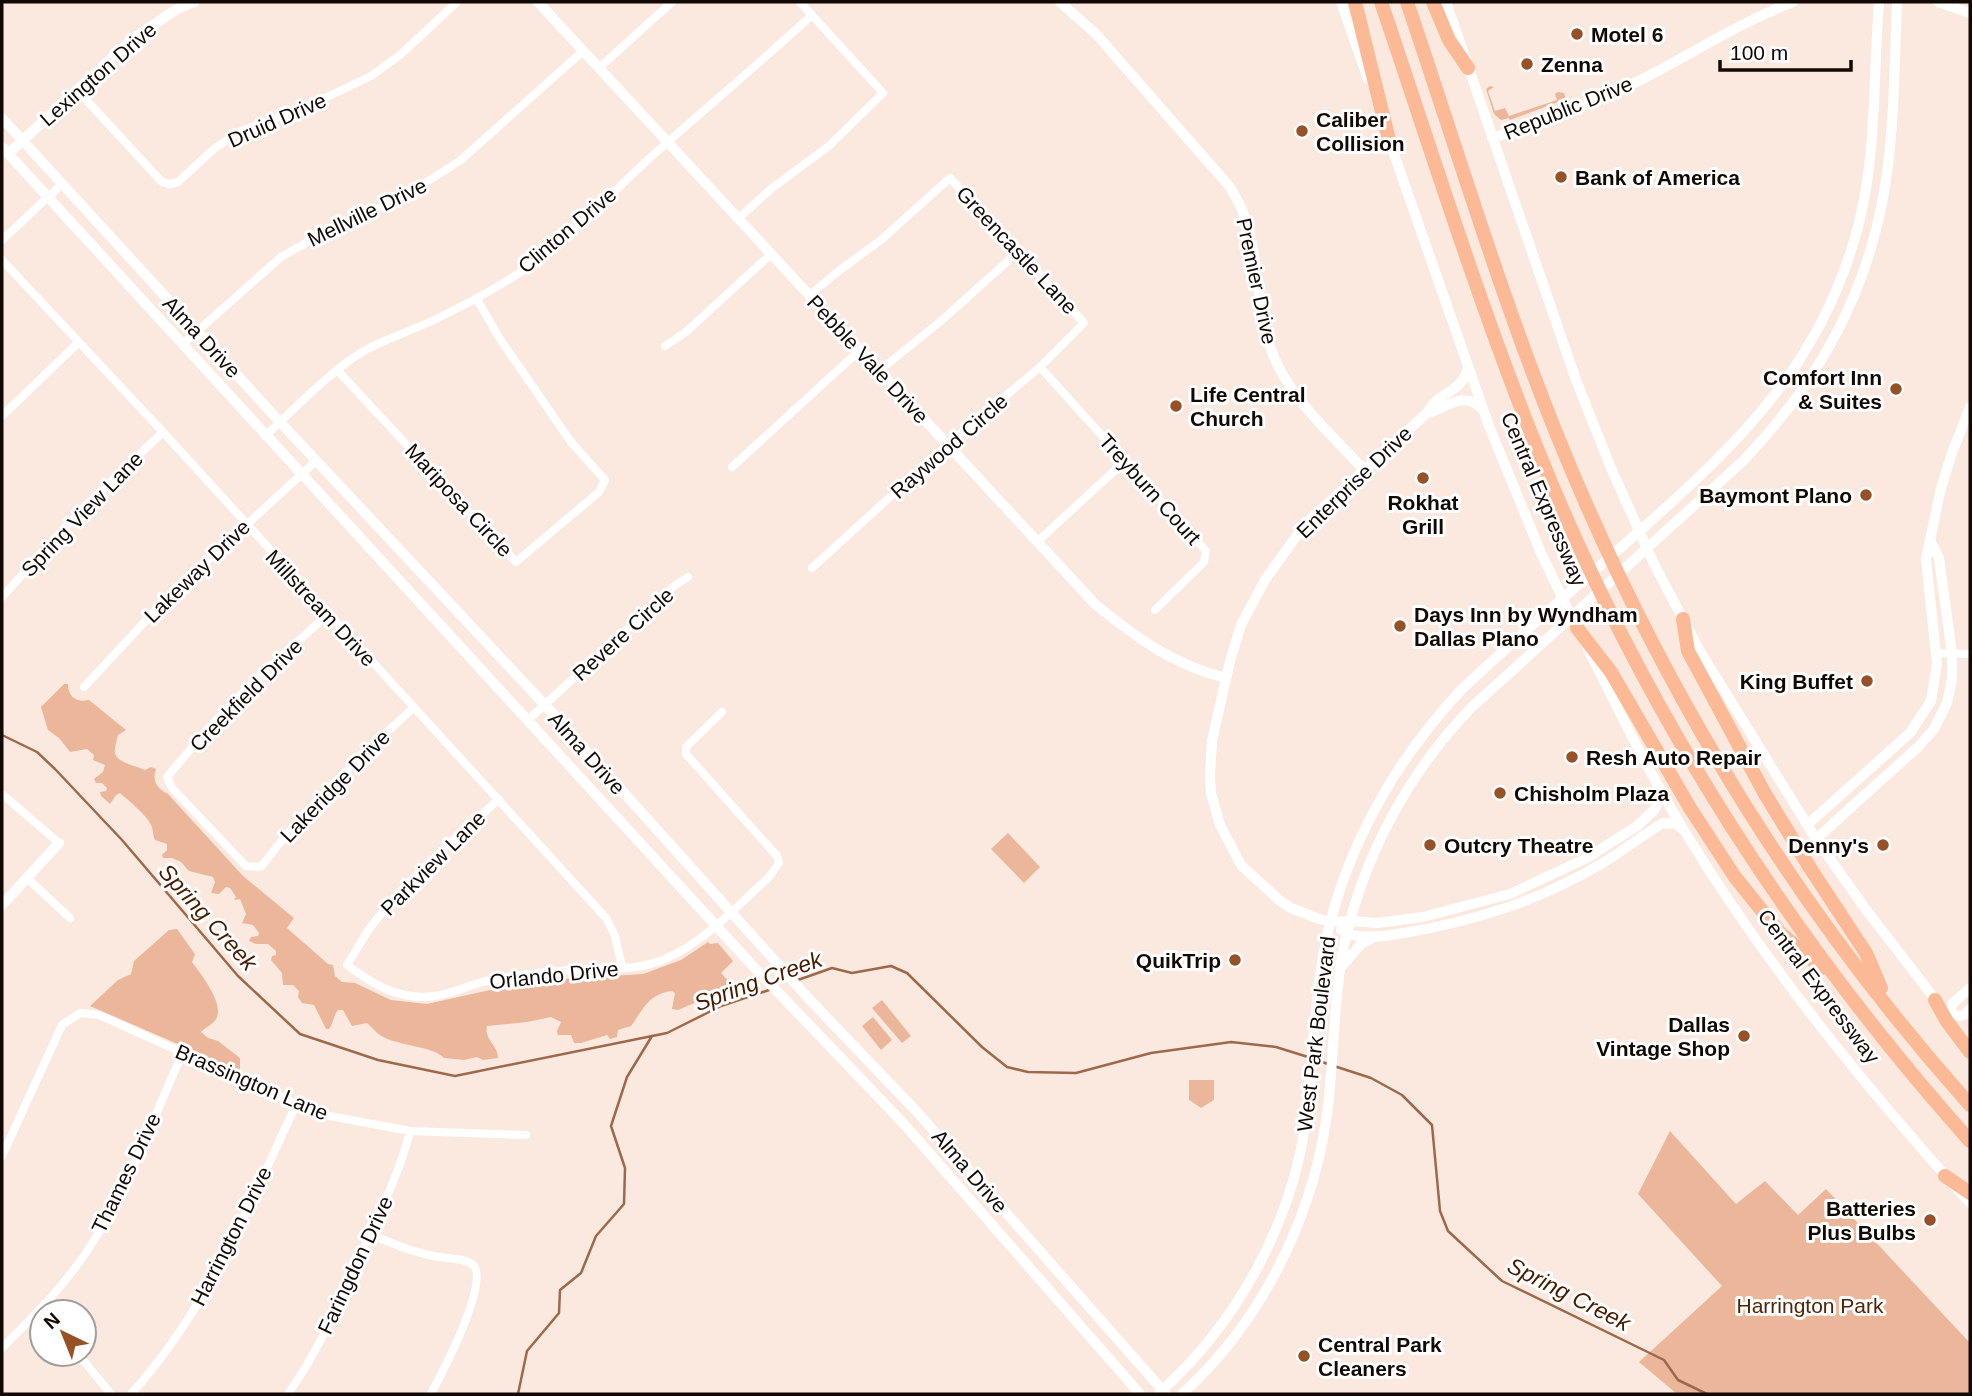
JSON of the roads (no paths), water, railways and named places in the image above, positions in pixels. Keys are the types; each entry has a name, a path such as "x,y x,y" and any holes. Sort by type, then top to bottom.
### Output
{"highway":[{"path":"1355,2 1389,140"},
{"name":"Central Expressway","path":"1381,2 1515,393 1587,563 1648,685 1702,779 1765,878 1840,983 1899,1059 1970,1140"},
{"name":"Central Expressway","path":"1407,2 1536,382 1619,577 1657,653 1746,807 1828,928 1889,1009 1970,1105"},
{"path":"1433,2 1449,40 1468,68"},
{"path":"1683,619 1688,651 1765,794 1866,953 1889,1009"},
{"path":"1577,628 1611,672 1690,808 1735,877 1780,933 1840,983"},
{"path":"1935,1000 1970,1052"},
{"path":"1945,1175 1970,1193"}],"main road":[{"name":"Lexington Drive","path":"5,150 22,140 131,40 177,9 194,2"},
{"name":"Pebble Vale Drive","path":"538,2 1095,604 1126,630 1183,664 1226,678"},
{"name":"Premier Drive","path":"1060,2 1096,34 1230,187 1249,232 1264,325 1273,357 1292,388 1364,470"},
{"name":"Central Expressway","path":"1341,2 1483,411 1541,553 1660,789 1714,878 1808,1012 1903,1128 1970,1203"},
{"path":"1446,2 1576,380 1630,512 1683,619 1748,731 1816,839 1864,907 1970,1041"},
{"name":"Republic Drive","path":"1492,138 1623,89 1727,33 1793,2"},
{"name":"West Park Boulevard","path":"1162,1393 1215,1334 1242,1292 1275,1230 1296,1167 1304,1131 1320,973 1331,922 1366,828 1406,756 1461,690 1731,446 1757,418 1799,362 1822,321 1844,271 1864,199 1871,149 1879,2"},
{"name":"West Park Boulevard","path":"1182,1394 1221,1354 1266,1289 1282,1261 1297,1224 1321,1146 1329,1098 1340,968 1350,921 1370,863 1401,800 1457,722 1743,461 1769,434 1814,374 1841,328 1860,283 1882,202 1893,106 1897,2"},
{"path":"1938,2 1970,13"},
{"name":"Alma Drive","path":"2,118 316,461 545,705 773,960 1029,1238 1162,1393"},
{"name":"Alma Drive","path":"5,150 791,1007 864,1082 1140,1394"},
{"path":"1864,199 1882,202"},
{"path":"1822,321 1841,328"},
{"name":"Enterprise Drive","path":"1427,413 1430,406 1461,385 1468,367"},
{"name":"Enterprise Drive","path":"1483,411 1469,399 1427,413 1305,524 1279,558 1241,625 1226,678 1210,756 1211,793 1220,825 1241,865 1262,886 1291,908 1331,922 1391,922 1465,908 1510,894 1587,858 1637,826 1654,810 1660,800 1660,789"},
{"path":"1807,825 1917,726 1931,701 1936,678 1936,653 1926,559 1941,488 1970,407"},
{"path":"1816,839 1928,735 1947,703 1952,679 1952,654 1939,558 1931,542"},
{"path":"1917,726 1928,735"},
{"path":"1891,750 1902,761"},
{"path":"1331,922 1347,934 1376,936 1425,930 1467,920 1515,906 1593,869 1663,823 1675,824 1685,832"},
{"path":"2,905 60,843"},
{"path":"1587,858 1593,869"},
{"path":"1465,908 1467,920"},
{"path":"1340,968 1361,944 1376,936"},
{"path":"1949,1017 1953,1003 1970,988"},
{"path":"1949,1017 1964,1015 1970,1009"},
{"path":"864,1082 877,1070"},
{"path":"1296,1167 1314,1173"},
{"path":"1015,1251 1029,1238"}],"street":[{"name":"Druid Drive","path":"77,90 162,182 170,184 178,182 215,148 241,131 306,107 371,76 400,55 457,2"},
{"path":"599,68 672,2"},
{"path":"739,218 772,188 829,146 883,93 800,2"},
{"name":"Clinton Drive","path":"265,436 338,370 362,352 435,320 538,259 570,234 668,141 752,71 812,15"},
{"name":"Mellville Drive","path":"183,344 281,257 318,236 403,197 461,160 583,51"},
{"name":"Greencastle Lane","path":"810,295 836,272 881,240 950,178 1084,323"},
{"path":"2,240 62,184"},
{"path":"879,371 941,321 1019,251"},
{"path":"665,346 686,331 771,254"},
{"name":"Millstream Drive","path":"2,260 163,432 606,918 622,967"},
{"name":"Mariposa Circle","path":"338,370 516,562 599,492 604,480 572,442 500,339 476,298"},
{"name":"Raywood Circle","path":"812,568 947,445 1040,367 1084,323"},
{"path":"2,416 79,342"},
{"path":"732,467 860,350"},
{"name":"Treyburn Court","path":"1040,367 1206,551 1204,562 1155,610"},
{"name":"Spring View Lane","path":"2,597 81,510 163,432"},
{"name":"Lakeway Drive","path":"84,687 167,598 316,461"},
{"path":"1037,542 1125,461"},
{"name":"Revere Circle","path":"528,720 674,586 688,577"},
{"name":"Creekfield Drive","path":"261,867 246,866 173,788 167,777 251,684 327,615"},
{"path":"1936,653 1970,654"},
{"name":"Lakeridge Drive","path":"261,867 292,826 332,783 413,708"},
{"name":"Orlando Drive","path":"347,965 385,990 425,997 528,974 644,966 664,960 687,948 776,871 779,863 777,856 686,754 686,747 691,741 722,712"},
{"path":"2,794 60,843"},
{"name":"Parkview Lane","path":"347,965 371,926 395,897 499,799"},
{"path":"27,878 70,918"},
{"name":"Brassington Lane","path":"2,1156 62,1025 70,1017 80,1013 99,1015 296,1105 330,1116 410,1131 526,1135"},
{"name":"Thames Drive","path":"51,1298 112,1211 183,1052"},
{"name":"Harrington Drive","path":"131,1394 170,1346 217,1273 296,1105"},
{"name":"Faringdon Drive","path":"288,1394 327,1328 398,1171 410,1131"},
{"path":"370,1234 412,1251 466,1261 474,1265 478,1274 470,1308 456,1344 431,1394"},
{"name":"Thames Drive","path":"2,1348 28,1323"},
{"path":"90,1368 111,1394"}],"waterway":[{"name":"Spring Creek","path":"2,735 37,752 55,769 122,840 238,976 300,1034 378,1060 455,1076 667,1033 721,1006 769,990"},
{"name":"Spring Creek","path":"795,981 832,968 852,973 891,966 907,973 982,1047 1007,1067 1028,1072 1076,1073 1151,1053 1231,1042 1276,1047 1308,1057"},
{"path":"518,1394 527,1351 559,1313 560,1290 581,1273 596,1236 624,1204 625,1168 611,1126 627,1077 652,1036"},
{"name":"Spring Creek","path":"1314,1059 1328,1064"},
{"name":"Spring Creek","path":"1334,1066 1371,1078 1402,1095 1432,1125 1440,1211 1448,1231 1502,1281 1664,1360 1678,1380 1707,1394"}],"place":[{"name":"Motel 6","path":"1577,34"},
{"name":"Zenna","path":"1527,64"},
{"name":"Caliber Collision","path":"1302,131"},
{"name":"Bank of America","path":"1561,177"},
{"name":"Comfort Inn & Suites","path":"1896,389"},
{"name":"Life Central Church","path":"1176,406"},
{"name":"Rokhat Grill","path":"1423,478"},
{"name":"Baymont Plano","path":"1866,495"},
{"name":"Days Inn by Wyndham Dallas Plano","path":"1400,626"},
{"name":"King Buffet","path":"1867,681"},
{"name":"Resh Auto Repair","path":"1572,757"},
{"name":"Chisholm Plaza","path":"1500,793"},
{"name":"Outcry Theatre","path":"1430,845"},
{"name":"Denny's","path":"1883,845"},
{"name":"QuikTrip","path":"1235,960"},
{"name":"Dallas Vintage Shop","path":"1744,1036"},
{"name":"Batteries Plus Bulbs","path":"1930,1220"},
{"name":"Central Park Cleaners","path":"1304,1356"}],"park label":[{"name":"Harrington Park","path":"1810,1305"}]}
